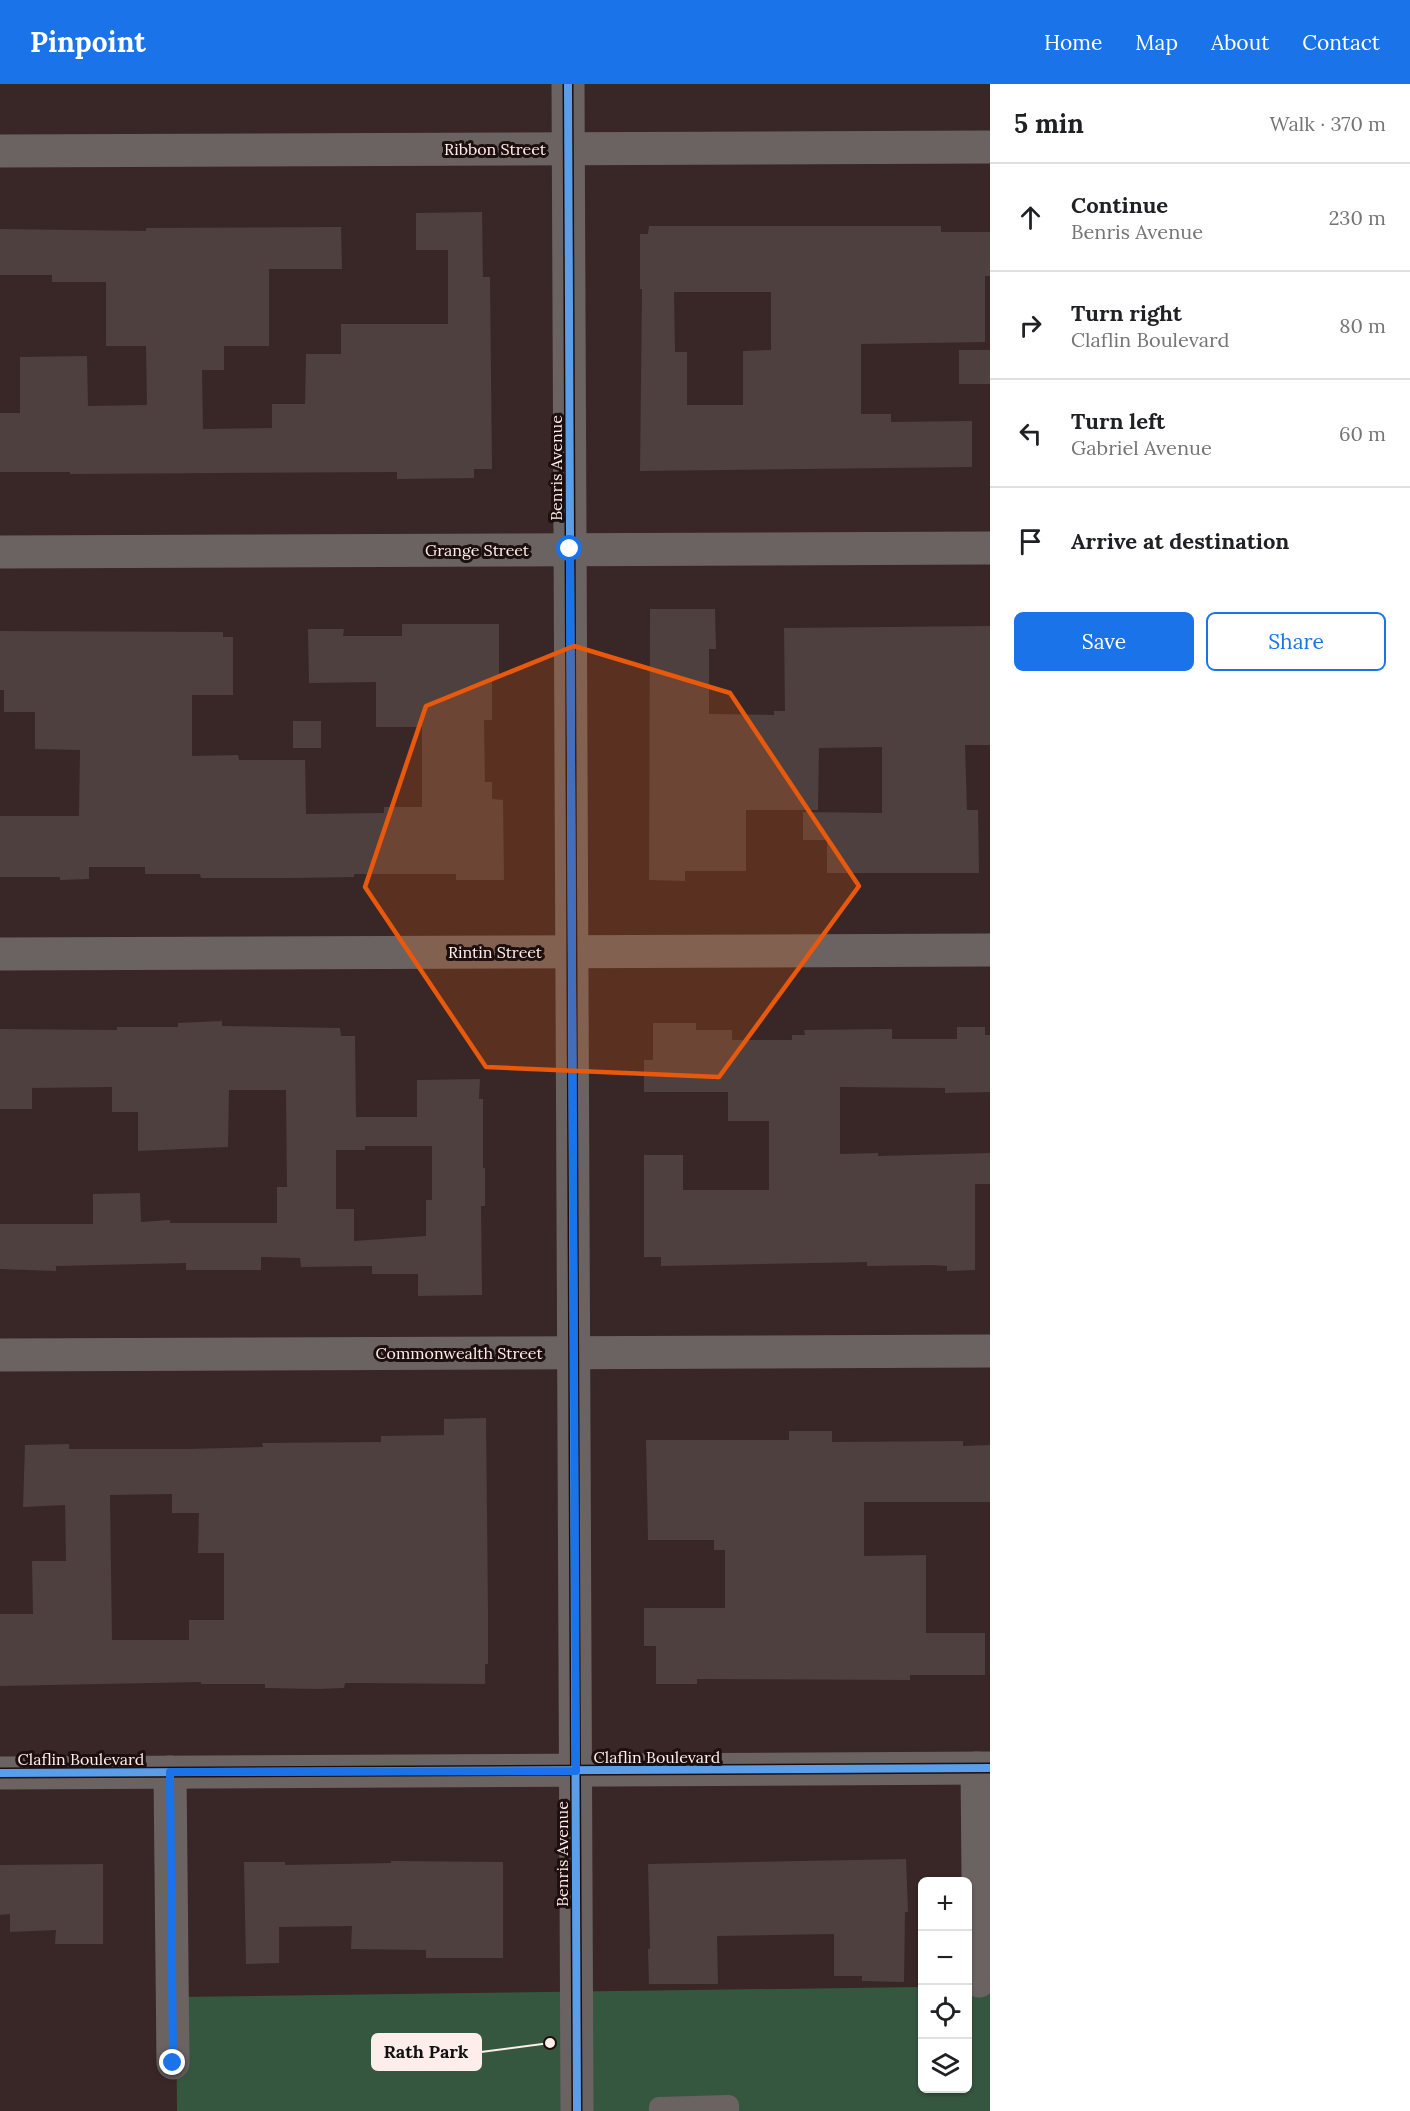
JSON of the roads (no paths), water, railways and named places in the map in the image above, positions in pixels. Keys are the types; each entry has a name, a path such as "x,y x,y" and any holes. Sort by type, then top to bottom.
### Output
{"street":[{"name":"Benris Avenue","path":"568,84 577,2111"},
{"name":"Ribbon Street","path":"0,151 990,147"},
{"name":"Grange Street","path":"0,552 990,548"},
{"name":"Rintin Street","path":"0,954 990,950"},
{"name":"Commonwealth Street","path":"0,1355 990,1351"},
{"name":"Claflin Boulevard","path":"0,1773 983,1768"},
{"path":"979,1981 983,1768"},
{"path":"170,1772 173,2063"}],"lane":[{"path":"659,2111 659,2107 729,2105 729,2111"}],"place":[{"name":"Rath Park","path":"550,2043"}]}
